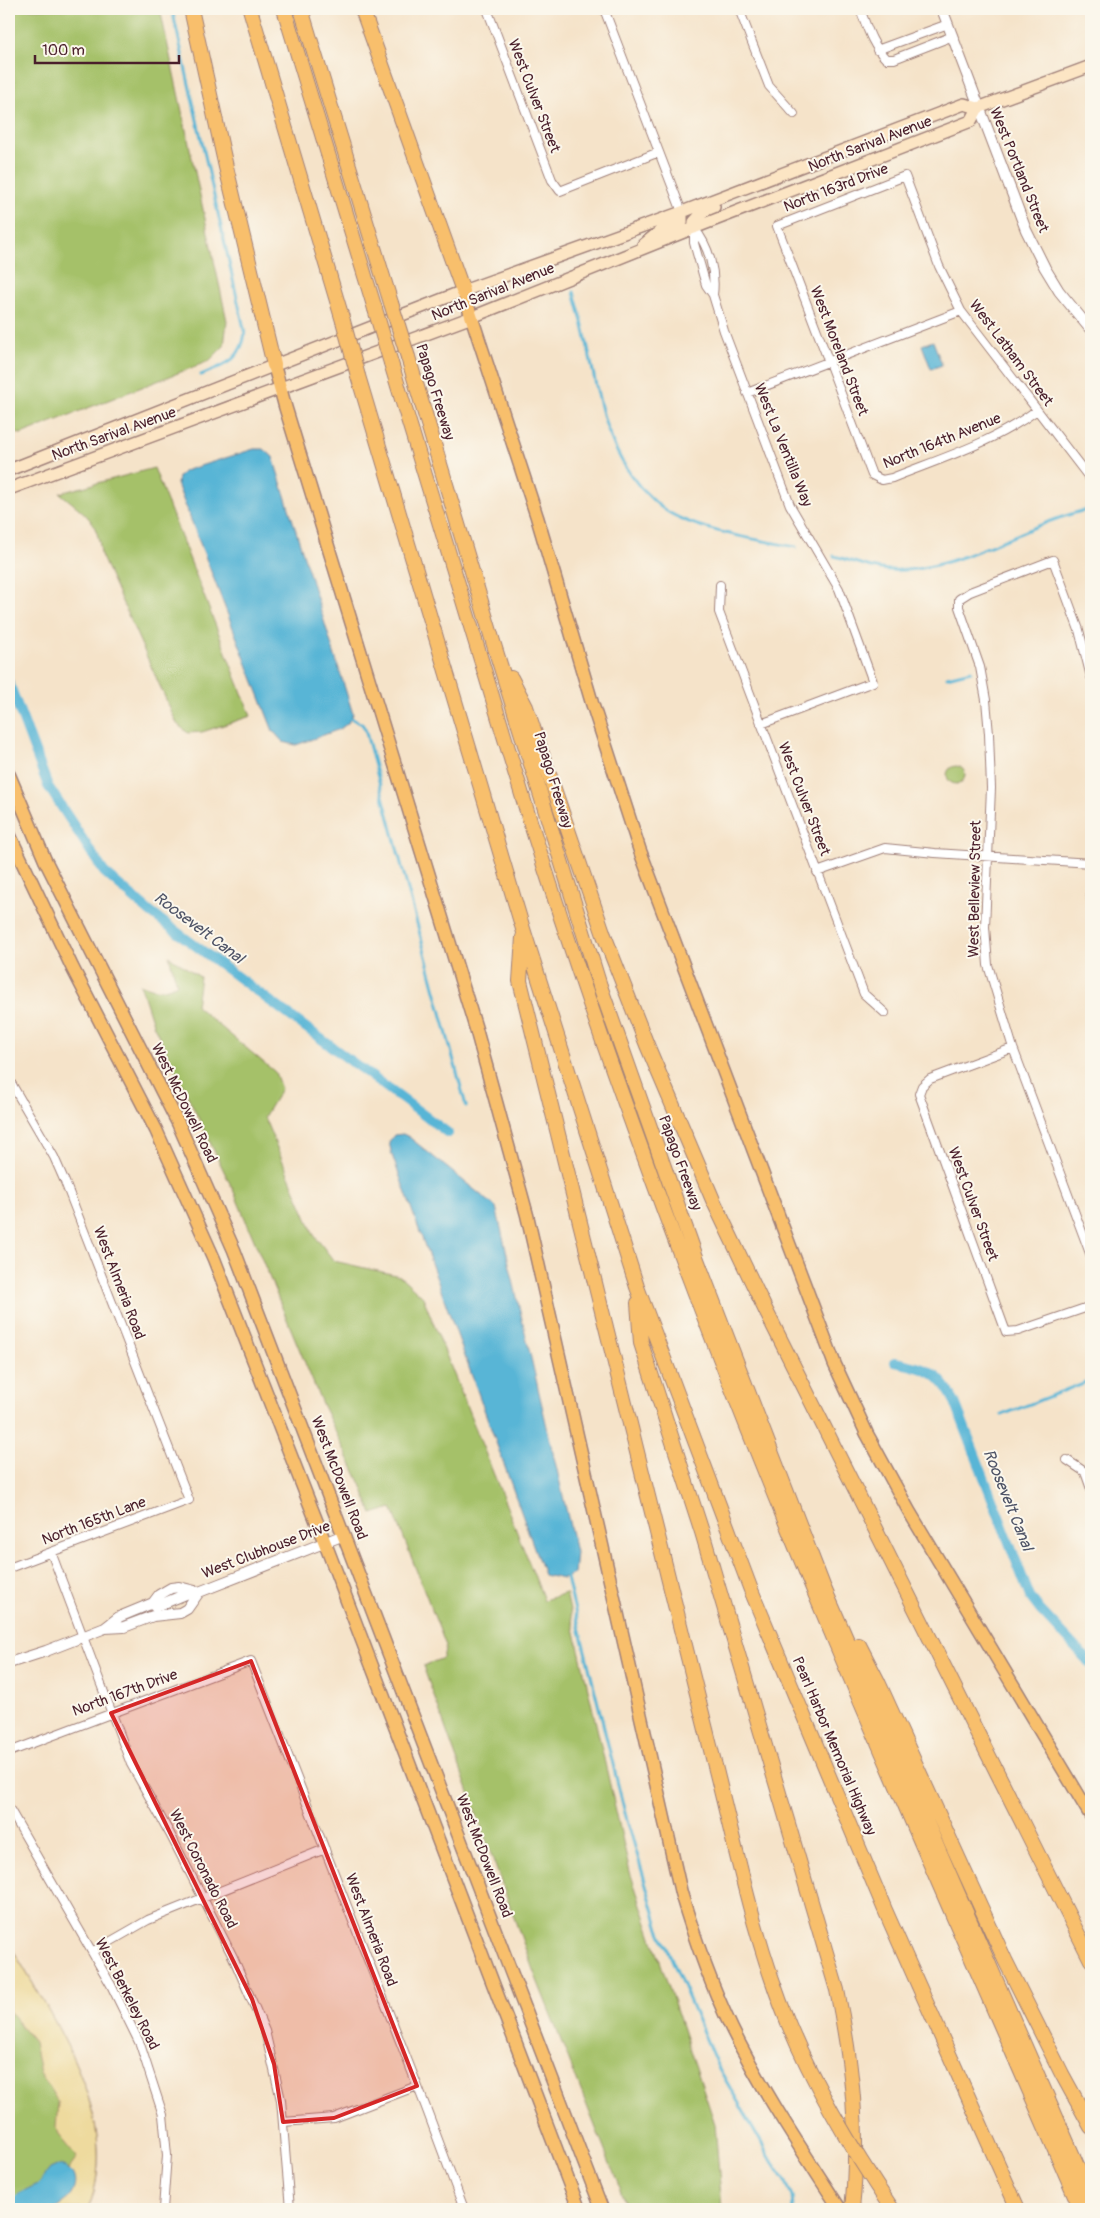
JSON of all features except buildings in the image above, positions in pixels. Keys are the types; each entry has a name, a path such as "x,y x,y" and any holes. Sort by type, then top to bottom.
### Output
{"highway":[{"path":"191,9 226,167 274,364"},
{"path":"250,9 524,929 637,1287 640,1343 702,1532 837,1990 849,2050 855,2109 856,2167 852,2209"},
{"path":"284,9 530,823 599,1025 687,1272 740,1411 832,1636 1081,2209"},
{"name":"Papago Freeway","path":"301,9 494,645 600,986 696,1257 809,1548"},
{"path":"362,9 463,291"},
{"path":"494,645 526,707 591,900 647,1045 713,1200 766,1311 1091,1960"},
{"path":"524,929 520,982 715,1766 760,1937 789,2025 836,2122 892,2209"},
{"name":"Pearl Harbor Memorial Highway","path":"637,1287 751,1590 886,1910 1018,2209"},
{"path":"809,1548 878,1682 1005,1960 1091,2127"},
{"path":"809,1548 1091,2196"}],"main road":[{"name":"North Sarival Avenue","path":"9,470 463,291 682,212 964,104 978,108 1091,66"},
{"name":"North Sarival Avenue","path":"9,490 472,317 694,228 971,121 978,108"},
{"path":"694,228 694,222 704,211 756,192 794,169"},
{"path":"636,251 660,232 682,222 682,212"},
{"path":"463,291 539,526 592,703 640,851 835,1366 867,1434 909,1511 1091,1816"},
{"path":"274,364 280,390 505,1130 543,1282 681,1893 704,1963 733,2031 774,2105 840,2209"},
{"name":"West McDowell Road","path":"9,775 59,890 156,1079 234,1250 602,2209"},
{"path":"9,834 68,960 147,1111 203,1233 325,1543 579,2209"}],"street":[{"name":"West Culver Street","path":"486,9 552,180 560,191 659,152"},
{"path":"604,9 682,212"},
{"path":"739,9 769,86 794,114"},
{"path":"860,9 877,50 886,59 894,59 953,36"},
{"name":"West Portland Street","path":"942,9 978,108 1026,230 1059,291 1091,330"},
{"path":"877,50 948,24"},
{"name":"North 163rd Drive","path":"778,226 905,176"},
{"name":"West Latham Street","path":"905,176 939,266 961,311 1091,480"},
{"name":"West Moreland Street","path":"778,226 872,476 882,480"},
{"name":"West La Ventilla Way","path":"694,228 694,243 706,286 714,295 724,331 790,505 839,589 873,682 760,724"},
{"path":"747,393 961,311"},
{"name":"North 164th Avenue","path":"882,480 892,478 983,443 1010,429 1036,410"},
{"name":"West Belleview Street","path":"1091,677 1078,630 1052,560 970,592 959,599 959,607 980,667 986,700 991,767 985,927 988,965 1013,1048 1091,1256"},
{"name":"West Culver Street","path":"720,585 719,612 864,994 886,1013"},
{"path":"1091,846 1091,902"},
{"path":"817,872 885,848 1090,863"},
{"name":"West Culver Street","path":"1013,1048 930,1078 922,1086 919,1094 1006,1332 1018,1331 1091,1306"},
{"name":"West Almeria Road","path":"10,1084 50,1150 65,1182 188,1500"},
{"path":"1067,1460 1085,1472 1091,1489"},
{"name":"North 165th Lane","path":"9,1568 188,1500"},
{"name":"West Clubhouse Drive","path":"9,1663 105,1628 119,1617 153,1603 162,1604 344,1535"},
{"name":"West Coronado Road","path":"51,1552 110,1713 131,1764 203,1897 233,1957 265,2030 279,2091 290,2209"},
{"name":"West Clubhouse Drive","path":"105,1628 124,1628 158,1615 170,1616 180,1613 187,1609 195,1592"},
{"path":"153,1603 158,1615"},
{"name":"West Almeria Road","path":"252,1661 464,2209"},
{"name":"North 167th Drive","path":"9,1752 252,1661"},
{"name":"West Berkeley Road","path":"9,1808 111,1985 140,2044 163,2115 167,2155 163,2209"},
{"path":"92,1952 148,1920 325,1849"},
{"path":"283,2122 334,2118 417,2086"}],"highlighted area":[{"path":"251,1661 417,2086 334,2118 283,2122 274,2064 252,1999 111,1713"}],"green space":[{"path":"9,9 160,9 227,321 224,346 209,361 21,434 9,432"},
{"path":"154,468 251,716 202,732 188,733 177,724 101,555 94,525 84,513 60,493"},
{"path":"956,766 962,769 965,775 962,781 956,784 950,781 947,775 950,769"},
{"path":"169,956 200,977 196,1006 275,1072 281,1089 264,1117 314,1235 334,1261 400,1276 423,1297 544,1600 566,1593 630,1872 715,2124 722,2209 628,2209 533,1970 423,1666 443,1658 446,1646 392,1508 372,1514 361,1484 323,1406 234,1192 153,1024 140,984 158,989 177,984"},
{"path":"9,1943 63,2037 91,2106 97,2140 97,2175 88,2209 9,2209"}],"sand":[{"path":"9,1943 63,2037 91,2106 97,2140 97,2175 88,2209 54,2209 71,2171 69,2169 77,2158 58,2135 56,2128 58,2102 40,2073 34,2042 9,2012"}],"water":[{"path":"933,341 942,365 931,369 922,345"},
{"path":"254,449 264,449 273,457 353,714 348,723 340,729 296,745 283,742 273,731 177,484 178,477 184,471"},
{"path":"403,1134 496,1207 576,1552 574,1574 563,1579 544,1575 392,1155 389,1142 394,1135"},
{"path":"59,2165 71,2171 75,2183 67,2200 54,2209 9,2209 9,2203 19,2193 38,2184 50,2169"}],"waterway":[{"path":"172,9 245,333 240,350 236,356 224,365 201,375"},
{"path":"574,292 599,398 610,435 617,453 640,487 665,510 693,524 728,534 796,547"},
{"path":"834,556 882,569 914,569 964,556 1041,525 1091,509"},
{"path":"947,677 971,671"},
{"name":"Roosevelt Canal","path":"9,683 48,786 104,872 150,912 448,1133"},
{"path":"348,717 362,724 365,729 466,1106"},
{"name":"Roosevelt Canal","path":"895,1362 924,1369 944,1384 955,1402 1030,1597 1091,1664"},
{"path":"1002,1415 1091,1380"},
{"path":"566,1574 625,1813 659,1929 717,2065 773,2163 785,2180 792,2196 793,2209"}]}
